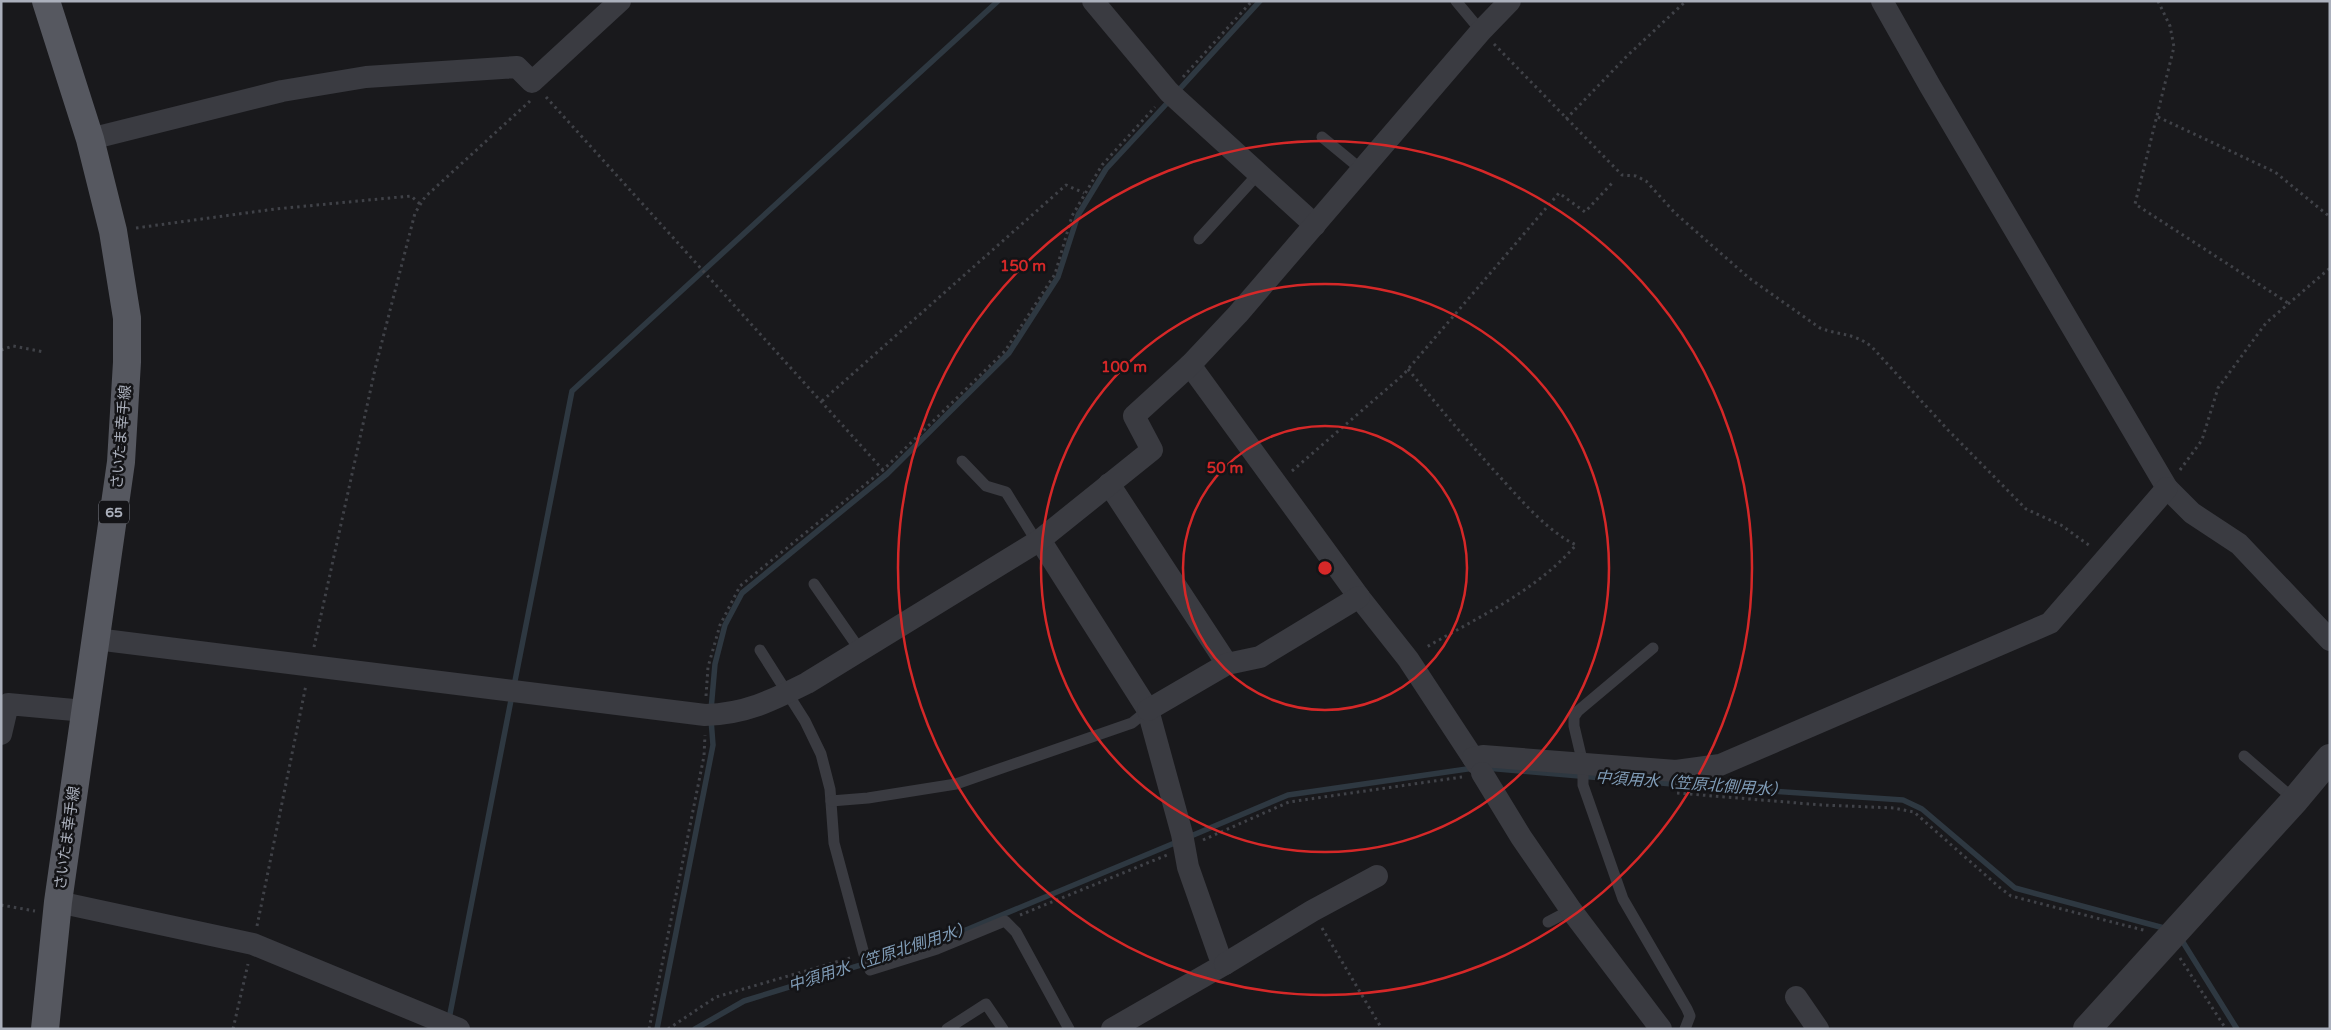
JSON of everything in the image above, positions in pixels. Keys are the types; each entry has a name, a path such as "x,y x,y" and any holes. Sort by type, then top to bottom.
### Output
{"main road":[{"name":"さいたま幸手線","path":"44,1029 57,908 121,462 126,395 127,318 113,231 90,138 46,1"}],"street":[{"path":"1093,1 1170,92 1314,225"},
{"path":"96,639 704,715 749,710 788,692 1039,541 1152,450 1134,416 1190,365 1238,314 1510,1"},
{"path":"1882,1 1930,86 2167,488 2192,513 2239,544 2330,640"},
{"path":"90,138 282,91 366,76 518,67 536,86 613,4"},
{"path":"1190,365 1359,597 1408,659 1475,768 1521,837 1571,910 1660,1029"},
{"path":"1109,484 1227,664"},
{"path":"1475,768 1482,756 1676,772 1720,765 2050,624 2167,488"},
{"path":"1039,541 1148,710 1182,834 1188,867 1219,955 1225,964"},
{"path":"1148,710 1227,664 1260,657 1359,597"},
{"path":"1,734 5,704 85,711"},
{"path":"2087,1029 2330,758"},
{"path":"1112,1029 1312,911 1377,876"},
{"path":"57,908 253,944 459,1029"},
{"path":"1796,997 1818,1029"}],"lane":[{"path":"1456,1 1482,31"},
{"path":"1322,137 1362,170"},
{"path":"1199,240 1259,173"},
{"path":"962,461 986,486 1006,492 1039,541"},
{"path":"814,584 860,650"},
{"path":"1653,648 1578,711 1574,717 1574,726 1582,764 1583,784 1623,899 1687,1008 1690,1016 1685,1029"},
{"path":"760,650 788,692 821,754 831,801 834,843 870,970 937,949 1005,921 1016,932 1069,1029"},
{"path":"831,801 868,798 956,784 1132,722 1148,710"},
{"path":"2244,756 2294,800"},
{"path":"1548,922 1571,910"},
{"path":"947,1029 986,1004 1004,1029"}],"path":[{"path":"649,1029 704,756 704,715 708,667 720,625 740,586 883,470 1005,351 1054,274 1072,216 1102,164 1252,1"},
{"path":"1566,119 1686,1"},
{"path":"2158,1 2170,26 2174,47 2136,204 2288,303"},
{"path":"1482,31 1622,175 1636,176 1646,181 1675,214 1749,278 1820,328 1832,333 1858,337 1871,346 1948,430 2026,509 2061,525 2107,558"},
{"path":"233,1029 253,944 310,665 376,365 415,213 420,204 536,86 883,470"},
{"path":"2158,118 2276,172 2330,217"},
{"path":"1277,484 1376,400 1408,369 1559,193 1584,212 1614,181"},
{"path":"822,401 1066,185 1084,193"},
{"path":"113,231 275,208 411,196 420,204"},
{"path":"2167,488 2202,440 2218,388 2266,323 2330,268"},
{"path":"1,350 13,346 44,352"},
{"path":"1408,369 1473,447 1528,508 1561,538 1576,545 1566,558 1536,583 1507,603 1486,613 1408,659"},
{"path":"1196,844 1289,802 1475,768"},
{"path":"1668,792 1822,805 1894,808 1914,812 2011,896 2150,932"},
{"path":"1005,921 1176,851"},
{"path":"1,905 57,908"},
{"path":"1312,911 1382,1029"},
{"path":"2176,953 2226,1029"},
{"path":"668,1029 716,997 864,954"}],"waterway":[{"path":"514,686 572,391 998,1"},
{"path":"1176,93 1260,1"},
{"path":"711,710 715,664 725,625 742,593 887,474 1009,353 1058,277 1078,215 1106,169 1170,100"},
{"path":"449,1019 512,695"},
{"path":"657,1029 713,745 711,719"},
{"name":"中須用水（笠原北側用水）","path":"1191,836 1288,795 1474,768"},
{"name":"中須用水（笠原北側用水）","path":"1486,768 1684,785 1903,800 1922,809 2015,888 2164,928"},
{"name":"中須用水（笠原北側用水）","path":"695,1029 744,1001 942,940 1177,842"},
{"name":"中須用水（笠原北側用水）","path":"2181,939 2237,1029"}]}
